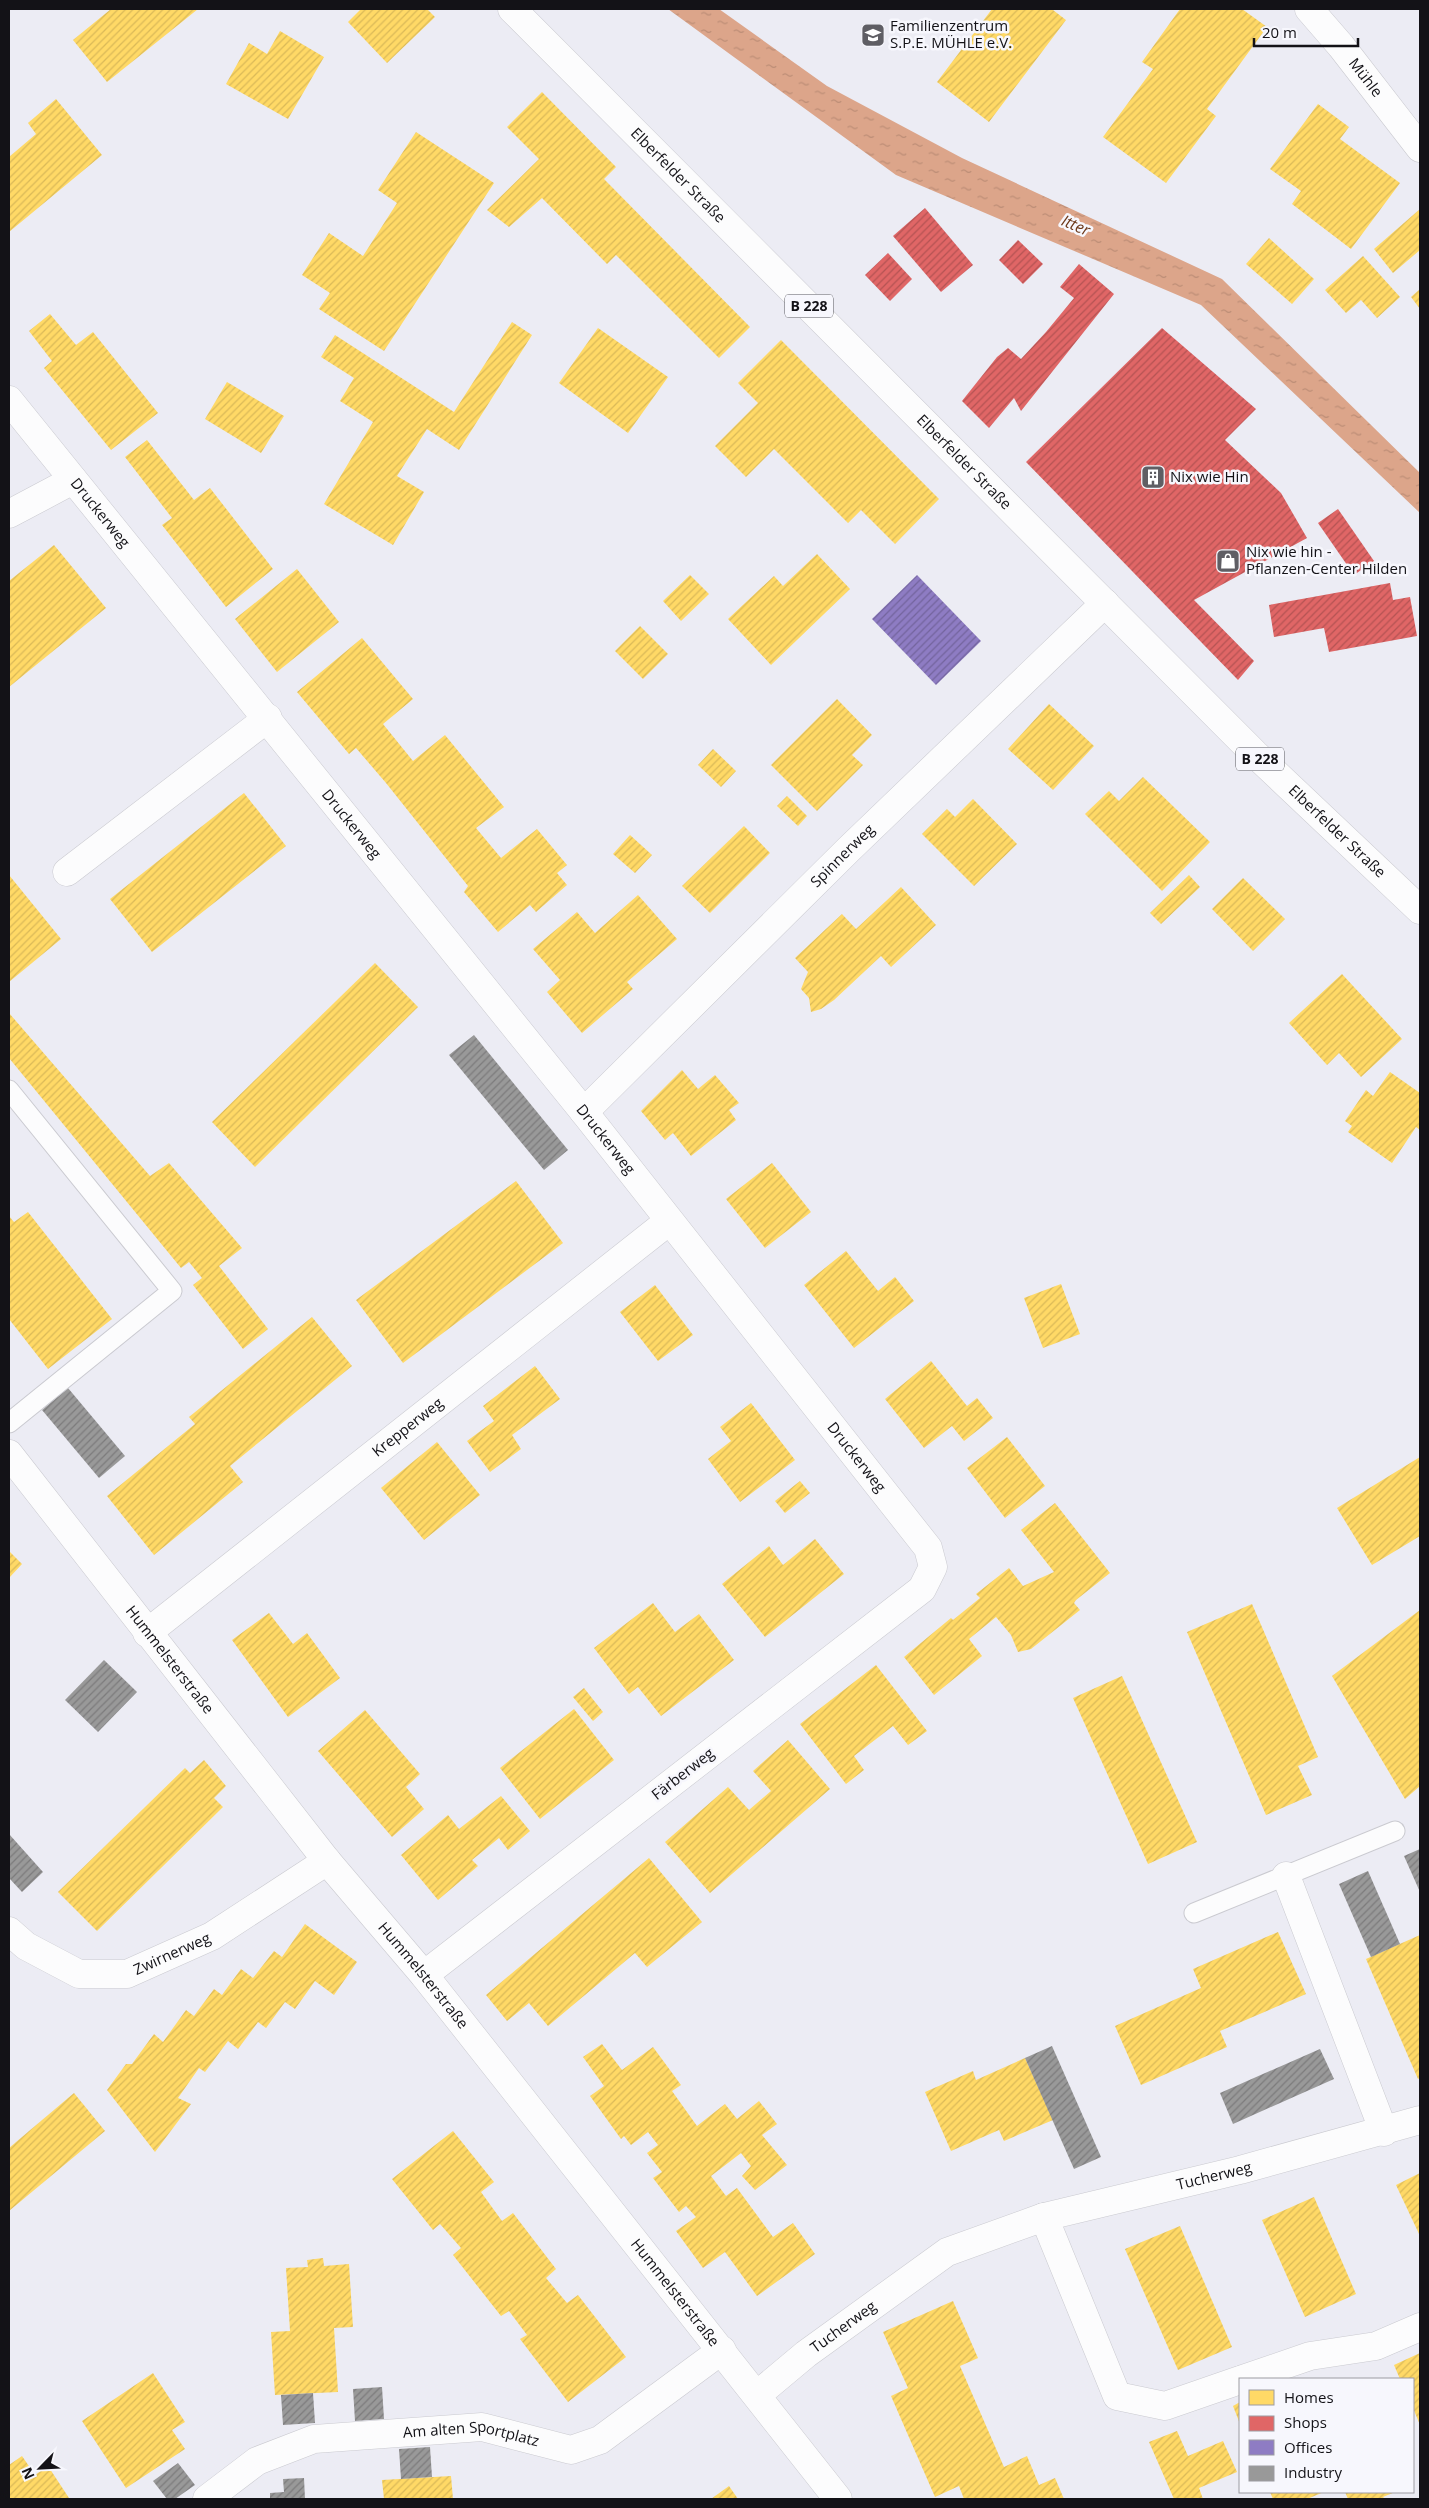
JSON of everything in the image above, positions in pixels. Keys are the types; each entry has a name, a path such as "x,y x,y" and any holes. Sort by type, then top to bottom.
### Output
{"street":[{"name":"Elberfelder Straße","path":"512,9 1255,754 1420,910"},
{"name":"Mühle","path":"1309,9 1341,46 1420,148"},
{"name":"Druckerweg","path":"9,400 268,718 481,988 584,1112 928,1548 933,1567"},
{"path":"9,514 73,480"},
{"name":"Spinnerweg","path":"584,1112 848,850 1105,603"},
{"path":"67,872 268,718"},
{"name":"Krepperweg","path":"147,1633 669,1221"},
{"name":"Hummelsterstraße","path":"9,1454 147,1633 328,1861 424,1975 838,2499"},
{"name":"Färberweg","path":"424,1975 922,1589 933,1567"},
{"name":"Zwirnerweg","path":"9,1931 26,1946 79,1974 127,1974 212,1936 328,1861"},
{"path":"1286,1876 1384,2132"},
{"name":"Tucherweg","path":"757,2395 806,2354 947,2252 1044,2217 1240,2170 1384,2132 1420,2120"},
{"path":"1044,2217 1117,2396 1165,2406 1239,2381"},
{"path":"1247,2378 1310,2356 1376,2346 1420,2327"},
{"name":"Am alten Sportplatz","path":"207,2499 258,2461 314,2439 482,2427 571,2450 600,2440 722,2350"}],"lane":[{"path":"9,1090 172,1291 9,1423"},
{"path":"1194,1913 1395,1832"}],"water":[{"name":"Itter","path":"668,9 719,9 827,86 962,158 1222,279 1420,473 1420,513 1201,305 896,175"}],"building: Homes":[{"path":"111,9 198,9 107,82 73,40"},
{"path":"361,9 427,9 435,17 387,63 348,22"},
{"path":"992,9 1054,9 1066,20 989,122 937,82"},
{"path":"1180,9 1242,9 1267,27 1207,109 1216,116 1166,183 1103,137 1153,69 1142,62"},
{"path":"280,31 324,57 288,119 226,84 249,43 267,54"},
{"path":"542,92 616,167 604,179 750,327 719,358 616,255 607,264 542,198 509,227 487,210 539,159 507,127"},
{"path":"56,99 102,155 9,232 9,157 36,134 28,123"},
{"path":"1318,104 1349,127 1340,139 1400,183 1351,249 1292,204 1301,191 1270,169"},
{"path":"416,132 494,183 384,351 319,309 330,293 302,275 329,233 363,256 397,203 378,190"},
{"path":"1420,209 1420,250 1393,273 1374,249"},
{"path":"1269,238 1314,279 1292,304 1246,264"},
{"path":"1363,256 1400,297 1377,318 1361,300 1346,313 1325,290"},
{"path":"1420,289 1420,309 1411,297"},
{"path":"50,314 76,345 93,332 158,413 111,450 44,368 52,361 29,331"},
{"path":"512,322 532,335 459,450 427,429 397,476 424,492 393,545 324,504 373,422 340,401 354,378 321,357 335,335 454,412"},
{"path":"598,328 668,377 628,433 559,383"},
{"path":"781,340 939,499 895,544 861,510 848,523 774,449 746,477 715,446 758,403 738,383"},
{"path":"227,382 284,416 261,453 205,419"},
{"path":"147,440 194,500 210,488 273,569 226,607 162,525 172,518 125,457"},
{"path":"54,545 106,608 9,687 9,581"},
{"path":"817,554 850,589 771,665 728,619 774,576 783,586"},
{"path":"297,569 339,622 277,672 235,619"},
{"path":"690,575 709,594 681,621 663,601"},
{"path":"640,626 668,654 643,679 615,651"},
{"path":"362,638 413,699 383,724 413,761 445,735 504,807 476,828 501,858 537,829 567,865 557,873 567,885 536,912 530,905 498,932 464,892 468,886 386,783 356,748 349,754 297,692"},
{"path":"837,699 872,735 852,755 863,765 817,811 771,765"},
{"path":"1049,704 1094,746 1053,790 1008,749"},
{"path":"713,749 736,771 721,787 698,765"},
{"path":"1143,777 1210,842 1162,891 1085,814 1109,791 1119,801"},
{"path":"244,793 286,846 152,952 110,899"},
{"path":"787,796 807,816 798,826 777,806"},
{"path":"973,799 1017,844 974,886 922,834 947,809 955,817"},
{"path":"744,826 770,853 710,913 682,886"},
{"path":"630,835 652,855 635,873 613,854"},
{"path":"9,875 61,939 9,982"},
{"path":"1189,875 1200,887 1161,924 1150,913"},
{"path":"1243,878 1285,919 1253,951 1212,909"},
{"path":"901,887 936,925 891,967 881,956 834,1000 821,1009 811,1012 809,998 801,989 808,972 795,958 842,914 856,929"},
{"path":"638,895 677,939 627,982 633,989 582,1033 547,992 560,980 533,949 577,912 595,933"},
{"path":"375,963 418,1007 255,1167 212,1122"},
{"path":"1342,974 1402,1039 1361,1077 1339,1053 1327,1065 1289,1023"},
{"path":"9,1013 150,1176 169,1163 242,1248 219,1266 268,1329 243,1349 193,1285 202,1278 189,1262 181,1268 9,1058"},
{"path":"682,1070 698,1089 715,1075 739,1103 729,1110 736,1120 691,1156 673,1133 665,1140 641,1111"},
{"path":"1390,1072 1420,1093 1420,1130 1416,1127 1392,1163 1348,1132 1352,1126 1345,1121 1366,1090 1373,1096"},
{"path":"772,1163 811,1212 765,1248 726,1199"},
{"path":"516,1181 563,1243 403,1363 356,1300"},
{"path":"28,1212 112,1319 48,1369 9,1319 9,1216 14,1222"},
{"path":"846,1251 878,1291 895,1277 914,1301 854,1348 804,1285"},
{"path":"1061,1284 1080,1334 1043,1348 1024,1298"},
{"path":"655,1285 693,1335 658,1361 620,1312"},
{"path":"312,1317 352,1366 230,1466 243,1482 154,1555 107,1496 195,1424 189,1417"},
{"path":"931,1361 967,1406 977,1398 993,1418 964,1441 952,1426 924,1448 885,1399"},
{"path":"535,1366 560,1399 512,1435 521,1449 490,1472 467,1441 494,1421 483,1406"},
{"path":"751,1403 795,1460 740,1502 708,1459 731,1441 720,1427"},
{"path":"1007,1437 1045,1486 1005,1518 967,1468"},
{"path":"437,1442 480,1495 424,1540 381,1488"},
{"path":"1420,1457 1420,1536 1372,1565 1337,1508"},
{"path":"800,1481 810,1493 785,1513 775,1501"},
{"path":"1055,1503 1110,1573 1076,1600 1074,1603 1080,1610 1031,1649 1018,1652 1011,1635 996,1617 969,1639 982,1656 934,1695 904,1657 951,1618 953,1620 980,1598 976,1594 1009,1568 1023,1586 1054,1572 1021,1530"},
{"path":"815,1539 844,1574 765,1637 722,1584 769,1546 783,1565"},
{"path":"9,1551 22,1564 9,1578"},
{"path":"653,1603 675,1632 699,1614 734,1660 661,1716 638,1687 629,1694 594,1648"},
{"path":"1252,1604 1318,1757 1298,1766 1312,1795 1266,1815 1187,1632"},
{"path":"1420,1610 1420,1786 1405,1799 1332,1676"},
{"path":"269,1613 293,1644 307,1633 340,1678 288,1717 232,1640"},
{"path":"876,1665 927,1731 908,1745 893,1726 854,1756 864,1770 846,1784 800,1724"},
{"path":"1122,1676 1197,1842 1148,1864 1073,1698"},
{"path":"584,1688 603,1712 593,1721 573,1697"},
{"path":"574,1709 614,1760 540,1819 500,1768"},
{"path":"365,1710 420,1774 406,1787 424,1809 392,1837 318,1751"},
{"path":"788,1740 830,1789 710,1893 665,1842 728,1787 749,1810 771,1791 753,1771"},
{"path":"204,1760 226,1786 214,1798 223,1807 97,1931 58,1892 185,1768 190,1773"},
{"path":"501,1796 530,1831 508,1850 499,1838 472,1860 478,1866 438,1900 401,1855 448,1815 459,1829"},
{"path":"649,1858 702,1922 647,1967 635,1953 548,2026 529,2003 507,2021 486,1995"},
{"path":"305,1924 357,1962 334,1995 315,1981 295,2009 285,2002 266,2028 258,2022 238,2049 228,2041 205,2072 199,2068 178,2098 191,2104 155,2152 107,2090 126,2064 132,2064 154,2034 163,2042 186,2010 194,2016 214,1989 222,1995 241,1969 253,1978 274,1951 282,1957"},
{"path":"1278,1932 1306,1994 1220,2031 1227,2047 1141,2085 1115,2026 1201,1988 1193,1969"},
{"path":"1420,1935 1420,2078 1418,2079 1366,1959"},
{"path":"602,2044 622,2070 653,2047 681,2085 672,2091 697,2126 725,2104 737,2119 759,2101 777,2124 762,2135 787,2165 755,2190 742,2176 751,2166 741,2153 711,2176 726,2196 737,2188 773,2237 793,2223 815,2254 757,2296 725,2252 703,2268 676,2231 696,2217 686,2206 679,2212 653,2178 662,2172 647,2153 658,2145 648,2132 631,2145 624,2136 621,2139 590,2096 604,2086 583,2057"},
{"path":"1025,2058 1053,2120 1004,2141 999,2130 951,2151 925,2092 973,2071 976,2080"},
{"path":"74,2093 105,2131 9,2211 9,2148"},
{"path":"453,2131 494,2182 481,2192 502,2221 513,2213 556,2269 546,2278 567,2303 578,2295 626,2357 568,2402 520,2339 527,2335 509,2311 501,2316 453,2255 461,2248 440,2224 433,2230 392,2179"},
{"path":"1420,2173 1420,2236 1396,2185"},
{"path":"1314,2197 1356,2294 1305,2317 1262,2220"},
{"path":"1180,2226 1232,2347 1178,2370 1125,2249"},
{"path":"323,2258 324,2266 349,2264 353,2327 334,2328 338,2392 275,2395 271,2332 290,2331 286,2268 308,2267 307,2260"},
{"path":"953,2301 978,2358 960,2366 1004,2467 1027,2456 1039,2485 1055,2478 1064,2499 964,2499 959,2486 935,2497 891,2396 908,2388 883,2332"},
{"path":"1420,2353 1420,2425 1414,2410 1414,2378 1400,2378 1394,2365"},
{"path":"153,2373 185,2422 172,2430 185,2449 126,2488 82,2421"},
{"path":"1239,2403 1239,2421 1233,2406"},
{"path":"1177,2431 1188,2456 1223,2441 1237,2472 1199,2488 1203,2499 1174,2499 1149,2442"},
{"path":"22,2456 35,2475 48,2466 69,2498 9,2499 9,2465"},
{"path":"451,2476 453,2499 384,2499 382,2480"},
{"path":"729,2486 738,2499 711,2499"},
{"path":"1270,2493 1322,2493 1307,2499 1273,2499"},
{"path":"1345,2493 1393,2493 1383,2497 1385,2499 1348,2499"}],"building: Shops":[{"path":"925,208 973,265 941,292 893,236"},
{"path":"1018,240 1043,264 1023,284 999,260"},
{"path":"888,253 912,279 890,301 865,275"},
{"path":"1079,264 1114,294 1021,411 1014,398 989,428 962,401 997,357 1008,348 1021,359 1046,332 1074,298 1060,287"},
{"name":"Nix wie Hin","path":"1162,328 1256,409 1225,440 1281,493 1307,538 1194,600 1254,661 1238,680 1026,462"},
{"path":"1338,509 1374,561 1354,575 1318,523"},
{"path":"1390,583 1393,600 1410,597 1417,636 1329,652 1324,628 1274,637 1269,605"}],"building: Offices":[{"path":"917,575 981,641 936,685 872,619"}],"building: Industry":[{"path":"474,1035 568,1150 544,1170 449,1055"},
{"path":"68,1388 125,1456 99,1478 42,1410"},
{"path":"104,1660 137,1692 98,1732 65,1700"},
{"path":"9,1834 43,1872 22,1892 9,1878"},
{"path":"1420,1849 1420,1892 1404,1856"},
{"path":"1368,1871 1400,1944 1371,1957 1339,1884"},
{"path":"1052,2046 1101,2157 1074,2169 1025,2058"},
{"path":"1320,2049 1334,2079 1233,2124 1220,2093"},
{"path":"382,2387 384,2419 355,2421 353,2389"},
{"path":"313,2393 315,2423 283,2425 281,2395"},
{"path":"430,2447 432,2477 401,2479 399,2449"},
{"path":"178,2463 195,2485 175,2499 167,2499 153,2481"},
{"path":"304,2478 305,2499 270,2499 270,2493 284,2492 283,2479"}],"place":[{"name":"Familienzentrum S.P.E. MÜHLE e.V.","path":"873,35"},
{"name":"Nix wie Hin","path":"1153,477"},
{"name":"Nix wie hin - Pflanzen-Center Hilden","path":"1228,561"}]}
